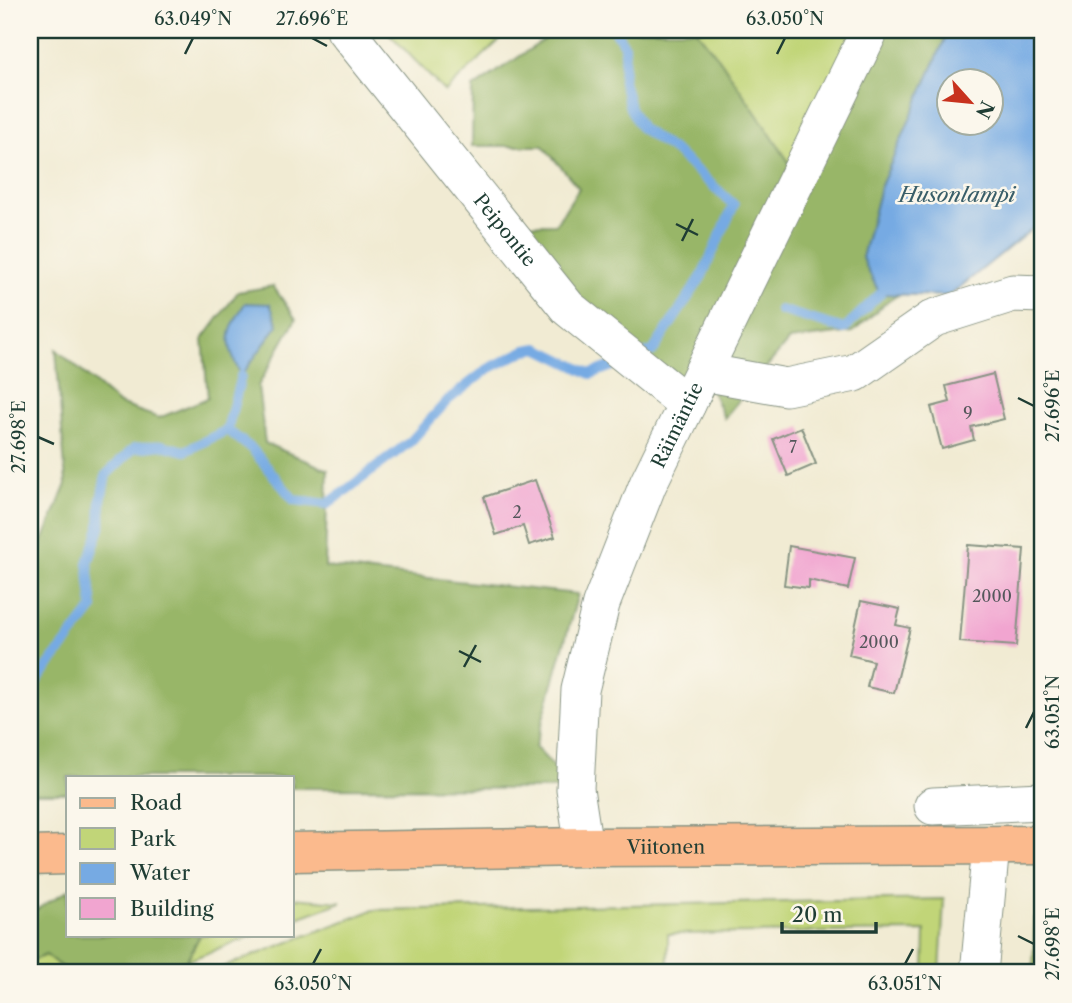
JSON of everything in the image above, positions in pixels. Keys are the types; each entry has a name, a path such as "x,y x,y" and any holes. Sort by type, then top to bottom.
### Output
{"main road":[{"name":"Viitonen","path":"294,852 584,847 1042,845"},
{"path":"30,856 66,855"}],"street":[{"name":"Peipontie","path":"345,30 568,308 687,404"},
{"name":"Räimäntie","path":"584,847 575,789 580,690 601,604 648,484 870,30"},
{"path":"703,372 786,387 855,373 934,318 1013,293 1042,294"},
{"path":"933,806 1042,801"},
{"path":"979,973 991,846"}],"green space":[{"path":"386,30 502,30 506,34 445,92"},
{"path":"553,30 696,30 721,61 799,177 870,30 952,30 948,32 880,188 862,258 880,294 900,294 889,300 853,332 789,340 724,418 704,373 687,404 503,225 556,224 579,188 543,146 472,146 473,88 554,33"},
{"path":"696,30 870,30 799,177 721,61"},
{"path":"273,286 296,319 258,386 265,443 328,470 325,567 578,594 535,747 575,789 294,788 294,776 66,776 66,793 30,793 30,573 66,484 56,349 119,404 159,418 208,398 203,339 238,292"},
{"path":"66,891 66,936 199,936 186,961 135,973 69,973 46,955 30,961 30,908 34,911"},
{"path":"294,898 341,902 294,919"},
{"path":"944,899 940,973 924,973 925,931 668,934 668,973 208,973 373,910"},
{"path":"1035,918 1042,921 1042,973 1033,973"},
{"path":"200,936 251,936 187,961"},
{"path":"46,955 69,973 30,973 30,961"}],"water":[{"name":"Husonlampi","path":"1042,30 1042,221 949,296 880,294 862,258 880,188 948,32"},
{"path":"245,303 270,304 278,325 241,376 232,354 230,339 234,323"}],"building":[{"path":"993,374 1004,419 971,427 974,440 942,449 931,407 950,402 946,386"},
{"path":"801,427 816,464 788,476 773,439"},
{"path":"535,480 555,537 529,545 523,526 496,535 484,497"},
{"path":"968,545 1024,549 1016,646 960,642"},
{"path":"789,546 855,558 848,589 809,580 809,588 784,585"},
{"path":"861,601 900,609 896,625 910,628 894,693 867,687 873,661 849,655"}],"waterway":[{"path":"615,30 625,47 623,81 630,108 641,128 677,153 734,205 702,276 653,351 641,355"},
{"path":"780,310 844,329 880,294"},
{"path":"30,690 93,608 88,563 100,528 101,500 106,475 134,448 162,445 185,451 227,430 252,449 294,500 328,504 411,441 448,400 488,369 526,350 538,348 591,374 620,363"},
{"path":"227,430 241,376"}]}
